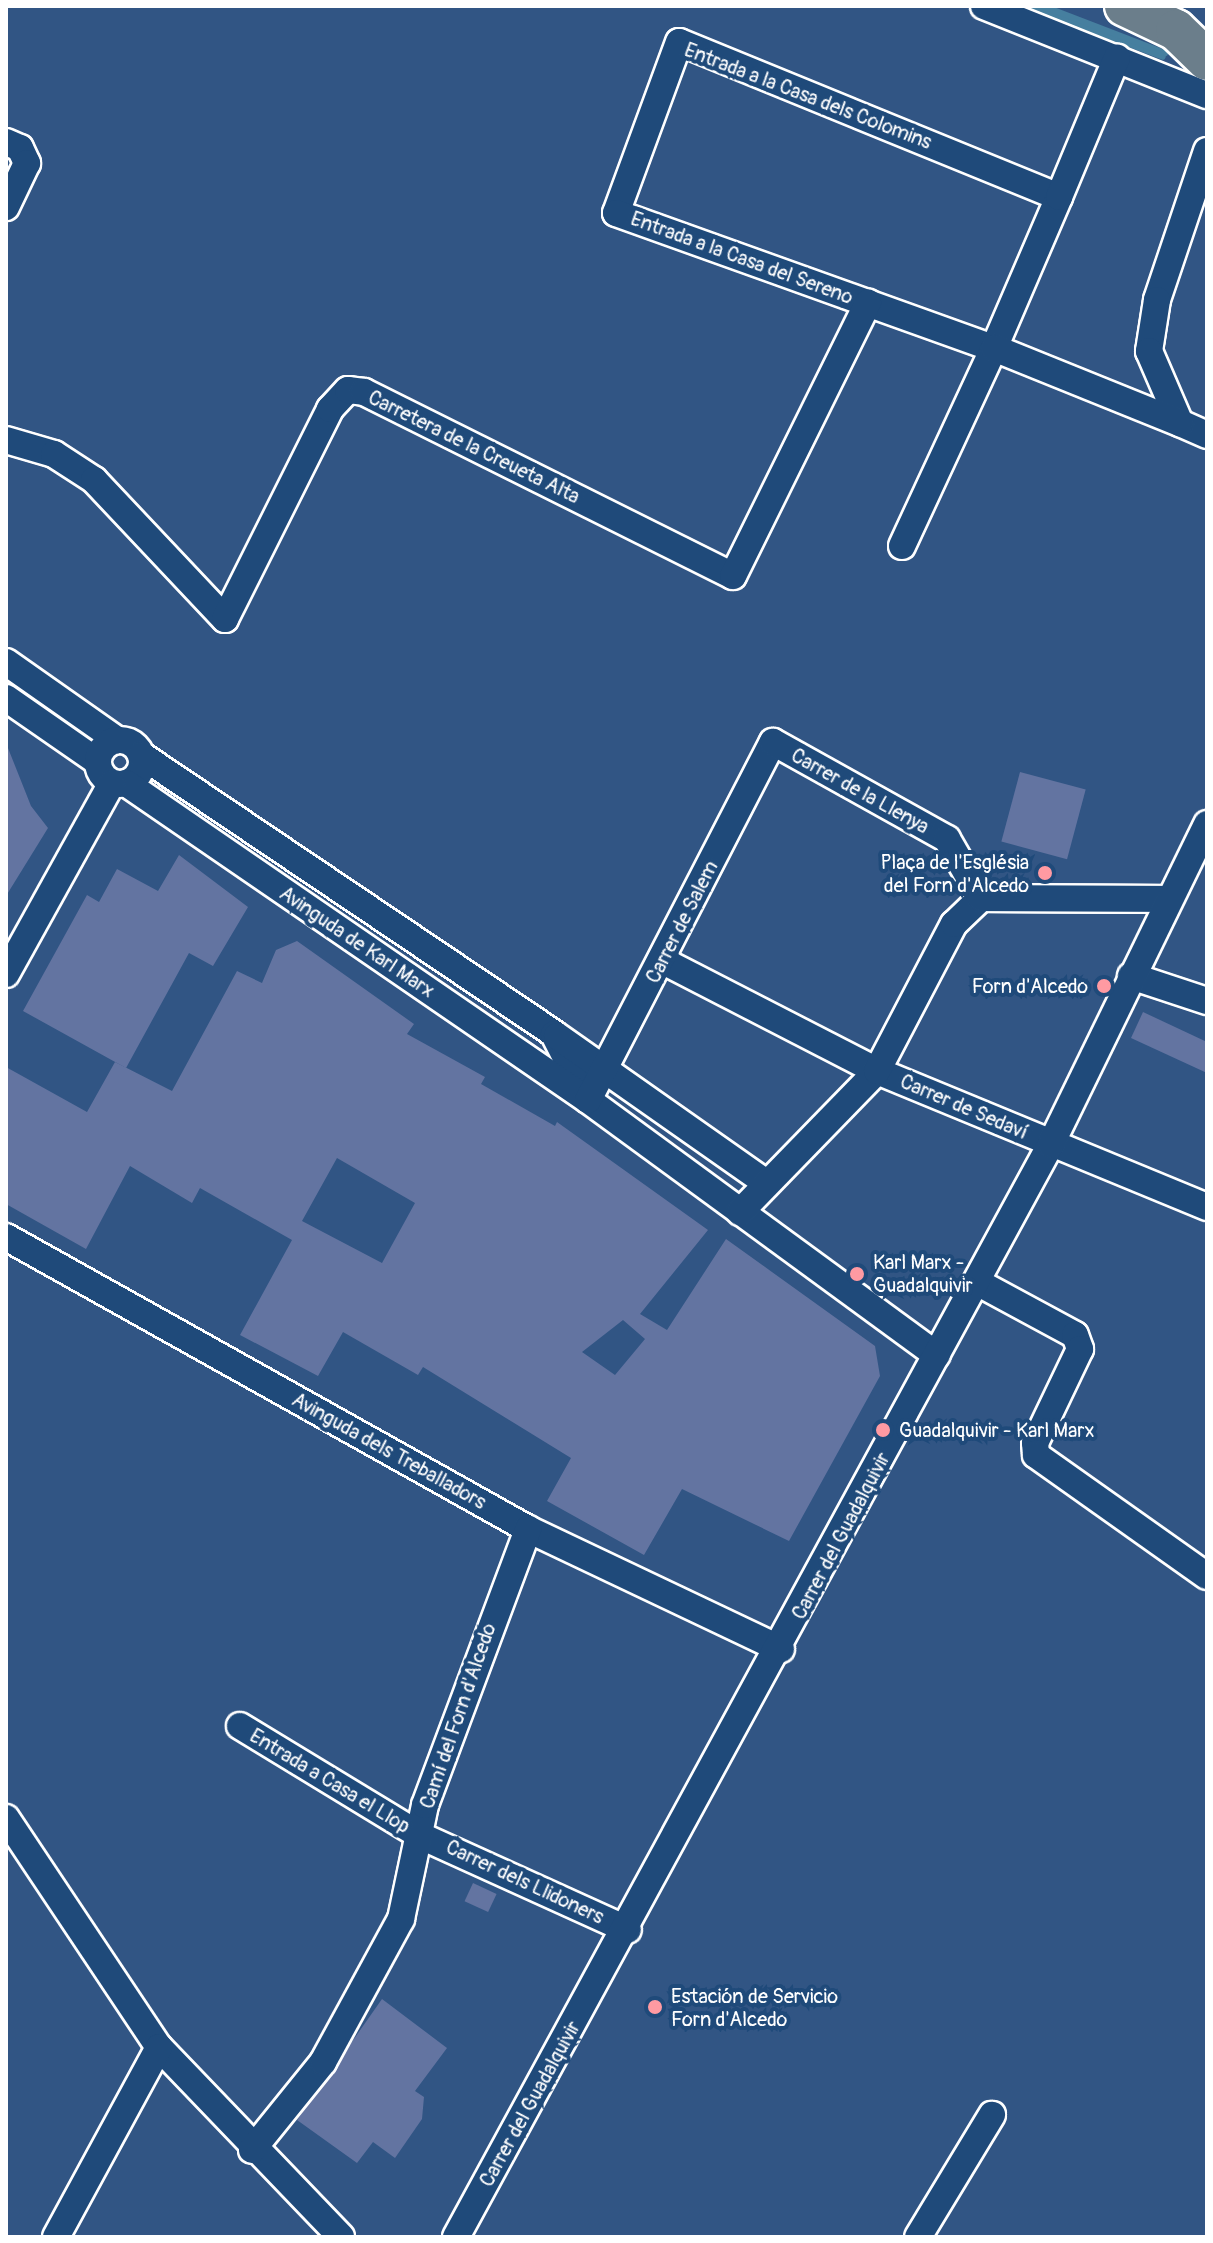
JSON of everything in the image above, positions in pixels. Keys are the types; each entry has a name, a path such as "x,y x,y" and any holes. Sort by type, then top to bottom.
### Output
{"highway":[{"path":"1125,6 1176,30 1207,60"},
{"path":"1161,6 1207,25"}],"street":[{"path":"984,6 1207,95"},
{"name":"Entrada a la Casa dels Colomins","path":"616,213 679,42 1059,197"},
{"path":"902,546 994,348 1117,58"},
{"path":"6,142 20,148 27,163 6,207"},
{"path":"1207,151 1151,323 1154,373 1180,423 1207,435"},
{"name":"Entrada a la Casa del Sereno","path":"616,213 994,348 1180,423"},
{"name":"Carretera de la Creueta Alta","path":"6,440 54,454 94,480 225,619 330,409 348,390 364,392 733,576 868,303"},
{"path":"6,662 117,740 102,749 112,776 6,974"},
{"name":"Avinguda de Karl Marx","path":"6,698 112,776 588,1100 937,1355"},
{"name":"Avinguda de Karl Marx","path":"117,740 554,1034 766,1183"},
{"name":"Carrer de la Llenya","path":"773,742 947,839 981,898"},
{"name":"Carrer de Salem","path":"588,1100 663,961 773,742"},
{"path":"112,776 140,772 141,755"},
{"name":"Carrer del Guadalquivir","path":"456,2237 781,1649 1051,1144 1169,899 1200,852 1207,824"},
{"path":"740,1212 877,1071 950,932 981,898 1169,899"},
{"name":"Carrer de Sedaví","path":"663,961 877,1071 1207,1207"},
{"path":"1131,976 1207,1001"},
{"name":"Avinguda de Karl Marx","path":"554,1034 588,1100"},
{"name":"Avinguda dels Treballadors","path":"6,1237 528,1529 781,1649"},
{"path":"977,1282 1075,1335 1080,1349 1035,1443 1036,1455 1207,1576"},
{"name":"Camí del Forn d'Alcedo","path":"252,2150 290,2111 364,1994 401,1919 421,1836 425,1805 528,1529"},
{"name":"Entrada a Casa el Llop","path":"240,1726 421,1836"},
{"path":"6,1818 159,2047 252,2150 341,2237"},
{"name":"Carrer dels Llidoners","path":"421,1836 489,1861 628,1930"},
{"path":"56,2237 159,2047"},
{"path":"918,2237 992,2115"}],"building":[{"path":"6,743 31,806 48,828 6,896"},
{"path":"1020,772 1086,790 1067,859 1001,842"},
{"path":"179,855 248,907 213,966 189,953 126,1068 23,1011 87,895 99,902 117,869 158,891"},
{"path":"297,941 414,1024 407,1034 485,1077 481,1084 555,1126 557,1122 708,1230 640,1314 667,1330 726,1239 875,1346 880,1376 789,1541 682,1489 644,1555 547,1501 571,1458 423,1367 418,1375 343,1332 318,1376 240,1335 292,1240 200,1188 192,1203 130,1166 86,1249 6,1204 6,1067 87,1112 115,1062 172,1091 237,971 262,983 276,950","holes":["337,1158 415,1203 382,1263 302,1221","623,1320 645,1339 615,1375 582,1352"]},
{"path":"1143,1012 1207,1042 1207,1073 1131,1038"},
{"path":"473,1883 497,1894 488,1912 465,1901"},
{"path":"382,1999 447,2048 415,2091 424,2097 422,2119 395,2158 373,2142 357,2163 297,2120"}],"waterway":[{"path":"1029,6 1163,57"},
{"path":"1043,6 1165,53"}],"place":[{"name":"Plaça de l'Església del Forn d'Alcedo","path":"1045,873"},
{"name":"Forn d'Alcedo","path":"1104,986"},
{"name":"Karl Marx - Guadalquivir","path":"857,1274"},
{"name":"Guadalquivir - Karl Marx","path":"883,1430"},
{"name":"Estación de Servicio Forn d'Alcedo","path":"655,2007"}]}
